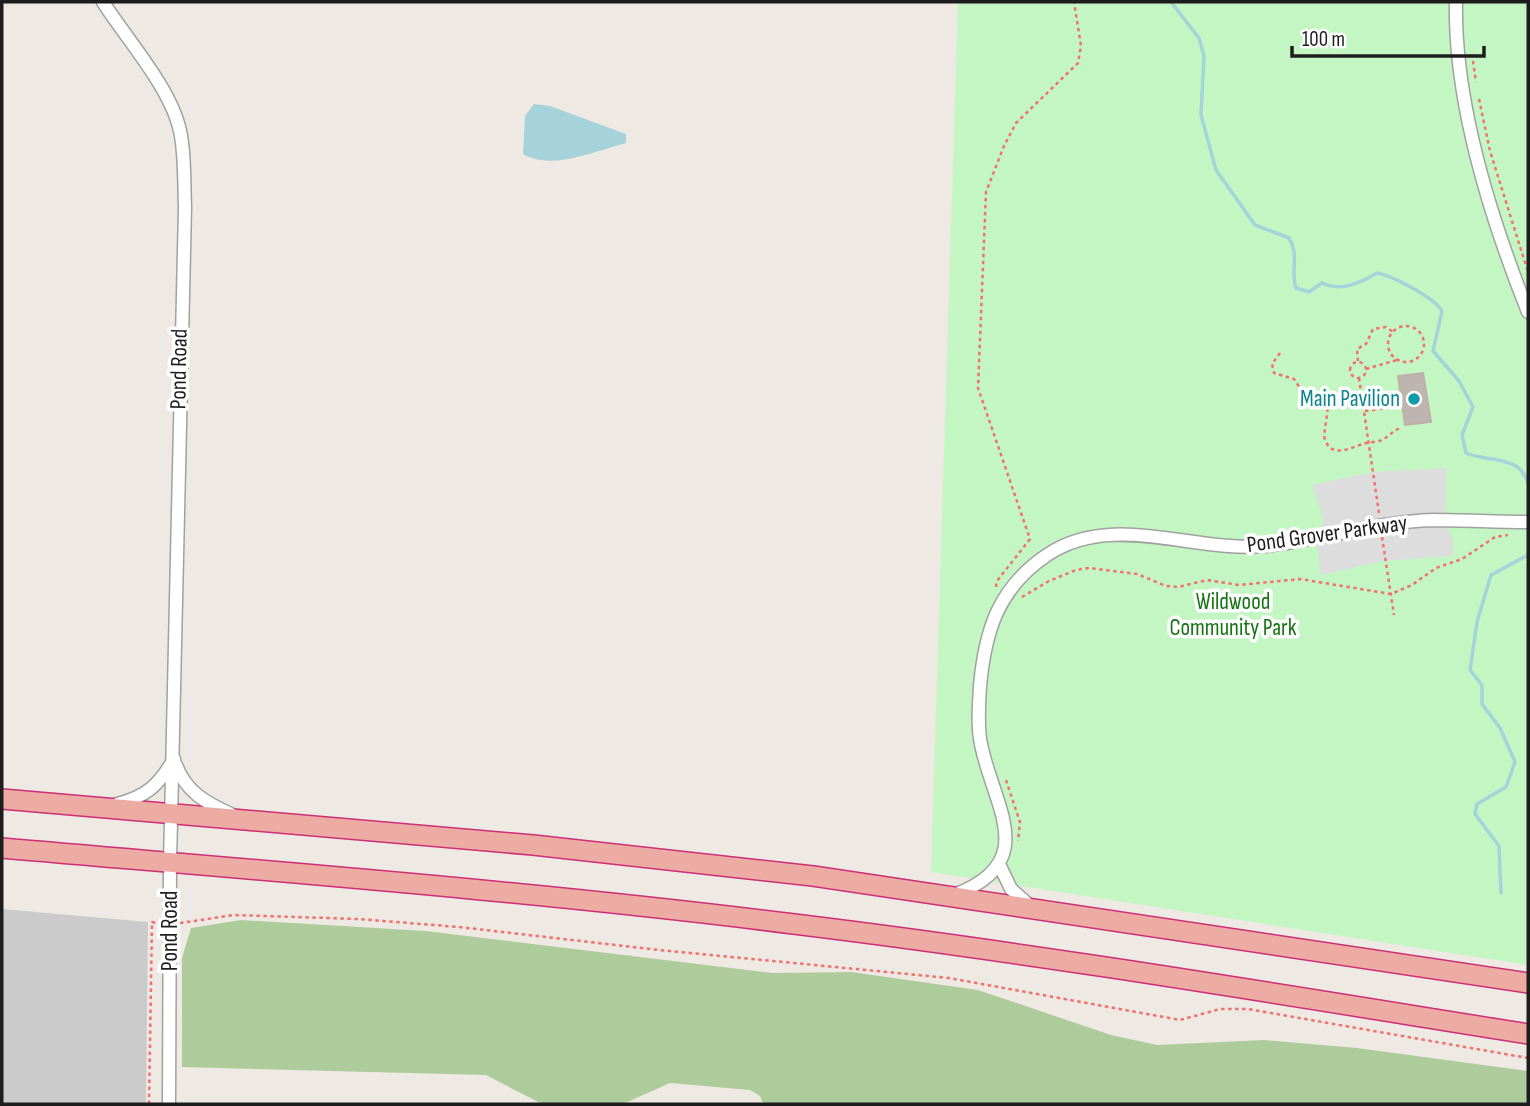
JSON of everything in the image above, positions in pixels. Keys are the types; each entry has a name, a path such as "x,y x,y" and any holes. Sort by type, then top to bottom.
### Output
{"highway":[{"path":"2,799 614,853 954,895 1528,984"},
{"path":"2,848 519,894 799,924 1076,963 1528,1034"}],"street":[{"name":"Pond Road","path":"103,2 154,77 181,135 185,207 179,377 170,863 169,1104"},
{"path":"1457,2 1464,86 1482,171 1528,312"},
{"name":"Pond Grover Parkway","path":"1000,858 1005,828 1003,809 984,757 979,702 985,640 1006,596 1048,555 1080,540 1115,533 1230,547 1433,520 1528,522"},
{"name":"Pond Road","path":"174,759 182,780 194,794 244,820"},
{"path":"104,807 136,800 148,793 158,784 174,759"},
{"path":"954,895 977,886 1000,858 1012,889 1030,906"}],"path":[{"path":"1074,2 1081,46 1078,63 1016,123 986,192 978,388 1030,539 996,581 996,588 1018,603 1032,589 1076,570 1089,568 1137,574 1166,586 1178,587 1213,580 1239,584 1300,579 1391,594 1412,585 1436,568 1462,559 1495,537 1508,535"},
{"path":"1472,48 1476,88 1490,151 1528,272"},
{"path":"1366,369 1358,361 1357,349 1366,344 1373,329 1386,327 1393,332"},
{"path":"1400,327 1411,327 1420,332 1424,343 1418,358 1407,362 1398,359 1390,349 1393,332 1400,327"},
{"path":"1280,353 1272,364 1274,373 1294,379 1306,397 1328,407 1326,442 1341,452 1381,440 1401,428"},
{"path":"1359,378 1366,369 1398,359"},
{"path":"1358,361 1351,365 1350,372 1359,378 1365,411 1394,615"},
{"path":"1365,411 1399,406"},
{"path":"1000,858 1015,854 1020,822 1005,779"},
{"path":"149,1104 152,922 170,923 234,915 358,919 459,927 949,978 1180,1020 1220,1009 1248,1009 1528,1058"}],"shaded area":[{"path":"1446,468 1445,521 1453,540 1453,556 1382,561 1321,575 1316,538 1324,520 1312,485 1374,472"},
{"path":"2,909 148,922 146,1104 2,1104"}],"green space":[{"name":"Wildwood Community Park","path":"958,2 1528,2 1528,965 931,872"},
{"path":"241,920 426,931 772,973 851,972 978,990 1111,1035 1157,1045 1264,1040 1357,1048 1528,1071 1528,1104 763,1104 760,1096 750,1090 670,1083 623,1104 542,1104 486,1075 182,1067 182,958 191,928"}],"water":[{"path":"534,104 550,106 626,134 626,143 574,158 547,161 534,159 523,154 525,116"}],"building":[{"name":"Main Pavilion","path":"1423,373 1431,422 1405,425 1398,376"}],"waterway":[{"path":"1171,2 1199,38 1204,56 1201,115 1216,170 1255,225 1289,238 1294,251 1296,288 1309,292 1322,283 1343,286 1357,283 1377,273 1403,283 1431,300 1442,311 1433,351 1459,381 1473,407 1462,435 1466,453 1511,464 1519,468 1528,484"},
{"path":"1501,893 1499,846 1475,814 1477,804 1506,787 1515,762 1500,728 1482,704 1482,685 1470,670 1477,622 1491,575 1528,555"}],"place":[{"name":"Main Pavilion","path":"1414,399"}]}
